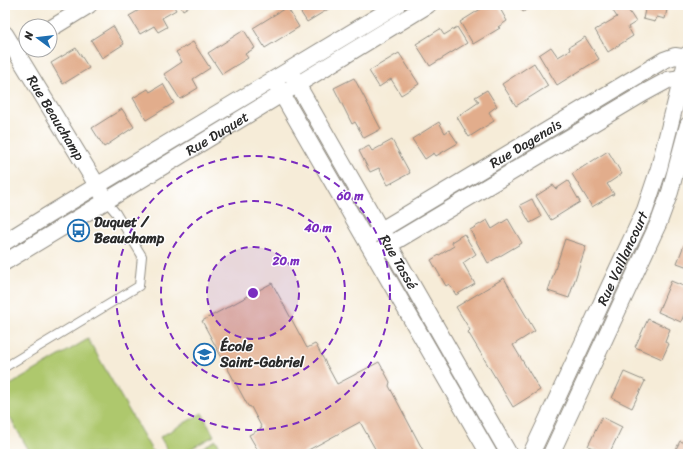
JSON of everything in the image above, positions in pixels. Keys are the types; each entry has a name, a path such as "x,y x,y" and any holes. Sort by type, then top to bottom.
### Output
{"street":[{"path":"58,24 88,5"},
{"name":"Rue Duquet","path":"5,242 397,5"},
{"name":"Rue Duquet","path":"5,262 428,5"},
{"name":"Rue Beauchamp","path":"5,34 18,45"},
{"name":"Rue Dagenais","path":"365,240 664,60 675,56 688,56"},
{"name":"Rue Vaillancourt","path":"531,454 648,204 685,77 688,56"},
{"name":"Rue Beauchamp","path":"26,58 106,201"},
{"name":"Rue Tassé","path":"289,70 509,454"},
{"name":"Rue Dagenais","path":"374,254 644,93 668,80 685,77"},
{"name":"Rue Tassé","path":"274,79 489,454"},
{"name":"Rue Vaillancourt","path":"552,454 659,222 670,192 688,125"}],"lane":[{"path":"5,367 139,286 142,256 116,213 106,201"}],"green space":[{"path":"88,339 154,454 31,454 5,409 5,388"},
{"path":"202,413 214,436 181,454 170,454 160,437"},
{"path":"216,440 224,454 191,454"}],"building":[{"path":"148,5 173,5 176,10 162,18 167,27 158,32 154,26 140,34 129,16"},
{"path":"180,5 191,5 183,10"},
{"path":"296,5 335,5 307,22"},
{"path":"487,5 498,5 507,21 498,27 500,28 473,44 460,22"},
{"path":"518,5 534,5 523,12"},
{"path":"624,5 636,22 628,27 633,36 608,52 595,30 617,17 613,11"},
{"path":"646,5 668,5 665,19 657,17 655,22 643,19"},
{"path":"287,7 299,27 265,48 253,28"},
{"path":"113,26 124,44 102,58 91,40"},
{"path":"457,27 467,43 430,66 416,44 440,29 444,35"},
{"path":"244,30 255,48 245,54 248,58 222,74 208,53"},
{"path":"585,37 599,59 557,85 539,55 551,47 558,57 570,50 569,47"},
{"path":"193,42 210,68 193,79 198,88 180,99 164,74 182,62 176,52"},
{"path":"76,48 89,68 63,84 51,63"},
{"path":"399,53 419,84 401,95 391,79 379,87 369,71"},
{"path":"534,63 548,86 516,106 502,84"},
{"path":"354,78 381,129 364,138 355,122 352,124 334,88"},
{"path":"163,84 174,103 146,120 133,98 148,89 150,92"},
{"path":"487,90 497,106 489,112 494,121 469,137 457,117 479,102 475,97"},
{"path":"122,109 134,127 104,147 92,128"},
{"path":"439,122 445,133 449,130 458,143 436,156 434,153 425,159 412,139"},
{"path":"392,140 410,173 388,185 379,168 370,172 359,151 369,146 372,151"},
{"path":"608,151 622,174 607,184 614,194 592,207 572,174"},
{"path":"568,181 580,202 551,220 536,196 553,185 556,189"},
{"path":"532,199 541,217 530,223 520,205"},
{"path":"508,219 522,243 488,263 470,230 487,220 492,229"},
{"path":"464,234 476,254 463,263 475,284 456,295 449,284 446,286 431,260 454,246 451,242"},
{"path":"565,239 586,246 569,298 548,291"},
{"path":"684,245 688,246 688,267 677,263"},
{"path":"504,278 535,331 513,345 540,390 513,407 468,332 470,330 456,307"},
{"path":"671,281 688,288 688,305 681,322 658,312"},
{"path":"272,283 307,348 315,344 316,345 337,384 379,362 390,382 389,386 425,454 378,454 360,422 301,454 260,454 249,435 262,428 251,407 248,406 202,321"},
{"path":"648,319 670,329 665,342 669,344 662,359 635,347"},
{"path":"624,372 645,381 632,408 612,398"},
{"path":"602,417 622,427 609,454 588,446"},
{"path":"680,441 688,444 688,454 681,454 675,451"}],"place":[{"name":"Duquet / Beauchamp","path":"79,230"},
{"name":"École Saint-Gabriel","path":"205,354"}]}
